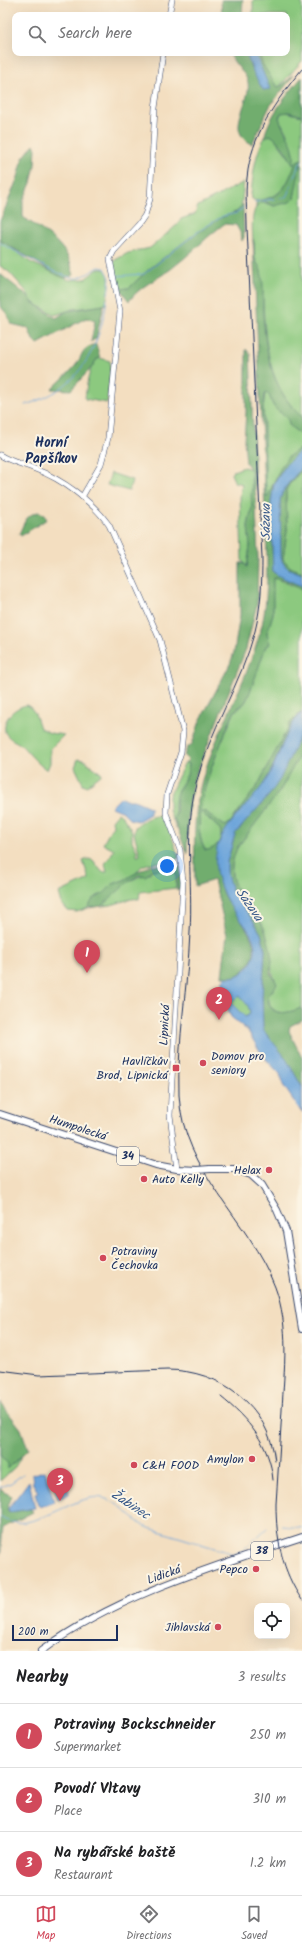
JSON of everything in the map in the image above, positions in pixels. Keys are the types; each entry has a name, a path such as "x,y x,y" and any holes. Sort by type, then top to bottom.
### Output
{"main road":[{"name":"Humpolecká","path":"0,1114 156,1165 176,1169 197,1170 234,1168 251,1175 262,1185 277,1210 287,1236 302,1328"},
{"name":"Lidická","path":"41,1651 77,1628 128,1601 302,1537"}],"street":[{"path":"170,12 172,0"},
{"path":"0,455 12,462 34,468 51,476 82,497 103,458 108,438 120,310 110,260 114,251 139,224 145,215 150,199 155,108 163,56"},
{"name":"Lipnická","path":"82,497 102,515 109,525 160,640 183,731 181,752 167,794 166,813 180,850 183,882 170,1115 176,1169"}],"green space":[{"path":"221,0 243,0 242,12 222,12"},
{"path":"253,0 302,0 302,61 279,87 273,82 266,72 260,56 290,56 290,12 253,12"},
{"path":"247,56 253,72 259,67 256,56 260,56 263,65 277,87 281,86 294,75 270,106 252,144 244,138 240,131 239,124 248,90 248,82 232,57"},
{"path":"302,77 302,116 289,112 281,113 279,117 294,152 293,165 287,153 277,140 270,135 264,138 274,113"},
{"path":"286,112 302,116 302,159 297,161 287,183 279,192 266,199 256,201 252,199 251,194 254,171 257,155 267,135 273,136 291,160 294,154 286,131 279,119 281,113"},
{"path":"34,144 36,149 35,165 31,183 23,201 23,217 48,234 64,251 69,259 74,275 64,278 0,240 0,221 18,177 23,158"},
{"path":"302,159 294,198 290,202 274,206 266,202 261,203 256,208 256,201 274,196 284,188 297,161"},
{"path":"302,164 302,417 282,392 270,364 265,333 261,279 259,268 255,259 252,220 258,205 264,203 274,206 294,198 299,169"},
{"path":"244,182 241,210 220,218 192,236 148,270 129,288 120,289 113,266 115,260 128,253 150,248 178,224 181,219 195,214 198,206"},
{"path":"243,204 244,237 242,241 241,234 236,225 224,224 178,264 138,291 129,301 120,289 129,288 148,270 192,236 220,218 237,212"},
{"path":"253,239 255,260 260,268 262,276 264,326 268,354 283,394 302,417 302,436 289,425 287,418 275,408 268,394 265,394 263,409 267,498 282,465 289,456 302,447 298,454 286,465 274,484 271,502 273,572 299,584 302,586 302,591 285,581 274,578 273,614 267,633 270,644 266,646 246,701 235,711 230,720 208,777 200,809 200,838 205,850 212,849 220,840 218,855 223,894 247,930 252,940 254,949 252,959 246,968 238,975 229,977 222,976 227,935 214,880 195,886 195,820 199,793 208,761 247,670 260,633 267,586"},
{"path":"0,241 7,244 30,262 69,280 85,279 98,269 104,269 109,276 106,304 73,309 55,315 32,302 26,291 9,272 0,266"},
{"path":"0,274 30,298 32,302 56,318 67,311 104,305 96,338 91,342 95,321 86,318 38,344 33,340 28,328 11,324 7,314 0,306"},
{"path":"96,344 100,358 97,359 92,367 71,390 52,389 73,369 84,350"},
{"path":"246,349 250,354 258,558 257,604 246,649 194,779 188,811 187,854 174,819 176,813 176,795 187,775 189,764 186,763 188,760 184,756 187,748 192,744 200,721 230,664 234,652 240,615 240,563 244,563 247,567 250,546 248,526 252,507 252,471 246,463 244,440 246,413"},
{"path":"100,358 110,361 107,403 85,399 87,382 93,364"},
{"path":"267,392 275,408 287,418 289,425 302,436 302,447 289,456 273,483 268,498 266,494 263,399"},
{"path":"302,464 302,472 300,472 290,483 286,490 287,530 283,559 290,567 302,572 302,574 286,567 282,562 280,500 286,485"},
{"path":"244,467 251,469 252,507 248,526 250,546 247,567 242,560 240,495 242,485 240,483 235,483 231,474 233,471"},
{"path":"300,472 302,472 302,572 290,567 283,559 287,530 286,490"},
{"path":"111,473 132,480 129,491 107,485"},
{"path":"38,512 42,513 47,519 21,536 19,534 26,520 30,515"},
{"path":"274,578 299,588 302,591 302,711 291,722 258,785 230,823 225,826 203,811 203,813 220,829 221,833 218,844 212,849 205,850 200,836 199,819 207,780 235,711 246,701 266,646 269,645 267,633 273,614 272,581"},
{"path":"26,705 34,711 40,728 50,733 64,735 50,749 50,763 47,770 21,745 8,737 5,732 6,722 10,714"},
{"path":"302,712 290,729 266,781 230,825 220,840 220,829 202,813 203,810 225,826 230,823 258,785 291,722"},
{"path":"302,731 302,751 280,791 237,848 232,863 232,875 240,895 261,922 267,936 272,961 271,973 277,984 268,996 269,1003 275,1011 280,1012 302,1008 302,1020 290,1026 289,1031 302,1058 302,1087 293,1071 263,1030 262,996 265,949 261,934 232,891 227,875 227,862 235,834 270,794"},
{"path":"302,751 302,1008 287,1013 277,1012 270,1006 268,996 273,990 275,979 272,971 266,934 261,923 240,895 235,885 232,875 232,863 237,848 280,790"},
{"path":"78,759 84,760 102,774 87,786 83,784 75,767"},
{"path":"185,762 189,764 189,768 187,776 176,797 176,828 169,810 169,796"},
{"path":"118,813 123,817 132,831 132,841 137,851 137,856 140,855 134,833 135,827 145,820 153,817 165,817 179,858 173,860 173,857 170,861 151,863 142,866 136,873 113,884 103,894 97,896 88,908 77,912 68,911 62,904 59,893 89,879 83,861 88,859 93,860 102,872 107,872 105,864 114,850 103,844 113,825 112,820"},
{"path":"150,865 180,867 181,888 177,890 177,876 173,869 151,870 146,876 139,875 128,882 102,906 88,908 93,899 103,894 113,884 124,880"},
{"path":"161,868 173,869 176,872 176,888 140,892 139,899 130,899 112,905 102,906 110,895 129,881 149,874 151,870"},
{"path":"240,996 247,1004 250,1011 250,1014 245,1017 230,1002"},
{"path":"0,1402 21,1429 28,1449 8,1469 8,1464 0,1455"},
{"path":"0,1442 23,1453 15,1467 0,1481"},
{"path":"0,1488 2,1491 12,1496 7,1509 9,1512 31,1509 33,1512 3,1528 0,1559"}],"water":[{"path":"247,56 256,56 270,89 263,90 253,72"},
{"path":"302,449 302,465 297,474 284,489 280,500 282,562 286,567 302,574 302,586 273,572 271,502 274,484 286,465"},
{"path":"302,712 302,731 280,779 270,794 235,834 227,862 227,875 232,891 261,934 265,949 262,996 263,1030 285,1057 302,1087 302,1113 283,1085 280,1074 263,1056 247,1030 231,1017 223,996 223,980 227,977 237,976 246,970 252,961 255,951 249,932 223,894 217,876 216,864 217,849 222,836 268,777 287,734 296,718","holes":["240,996 250,1011 250,1014 245,1017 230,1002"]},
{"path":"121,797 125,800 134,800 150,807 150,814 138,821 130,819 123,812 111,807"},
{"path":"61,1466 65,1467 69,1494 58,1499 50,1473 52,1469"},
{"path":"45,1471 54,1502 40,1507 38,1505 35,1493 38,1492 33,1484 32,1475"},
{"path":"29,1481 35,1508 10,1512 8,1509"}],"waterway":[{"path":"280,198 286,197 298,167 302,161"},
{"path":"254,202 274,199"},
{"path":"116,276 144,274 196,233 223,216 237,213 244,207"},
{"path":"0,243 51,270 71,277 77,278 99,267 105,268 110,278 108,294"},
{"path":"25,405 43,398 59,389 72,379 83,366 92,351 98,335 107,299"},
{"path":"0,1487 11,1483 23,1474"},
{"name":"Žabinec","path":"0,1517 12,1522 25,1522 38,1519 80,1501 92,1498 103,1498 115,1503 140,1524 146,1527 234,1554 242,1551 267,1528"},
{"name":"Žabinec","path":"282,1526 302,1528"}],"railway":[{"path":"302,69 283,93 266,119 259,133 249,162 247,178 247,227 262,558 261,595 259,613 249,651 209,745 196,784 192,802 190,820 191,913 179,1075 179,1095 183,1123 192,1148 204,1172 264,1262 280,1302 283,1317 285,1348 276,1517 279,1542 285,1566 295,1589 302,1600"},
{"path":"0,1370 39,1375 167,1370 205,1376 223,1384 239,1394 252,1408 263,1423 271,1441 275,1461"},
{"path":"221,1397 249,1423 256,1433 267,1455 273,1480"}],"place":[{"name":"Potraviny Bockschneider","path":"87,973"},
{"name":"Povodí Vltavy","path":"219,1020"},
{"name":"Domov pro seniory","path":"203,1063"},
{"name":"Havlíčkův Brod, Lipnická","path":"176,1068"},
{"name":"Helax","path":"269,1170"},
{"name":"Auto Kelly","path":"144,1179"},
{"name":"Potraviny Čechovka","path":"103,1258"},
{"name":"Amylon","path":"252,1459"},
{"name":"C&H FOOD","path":"134,1465"},
{"name":"Na rybářské baště","path":"60,1501"},
{"name":"Pepco","path":"256,1569"},
{"name":"Jihlavská","path":"218,1627"}],"district":[{"name":"Horní Papšíkov","path":"51,452"}],"water label":[{"name":"Sázava","path":"266,522"},
{"name":"Sázava","path":"249,905"}]}
